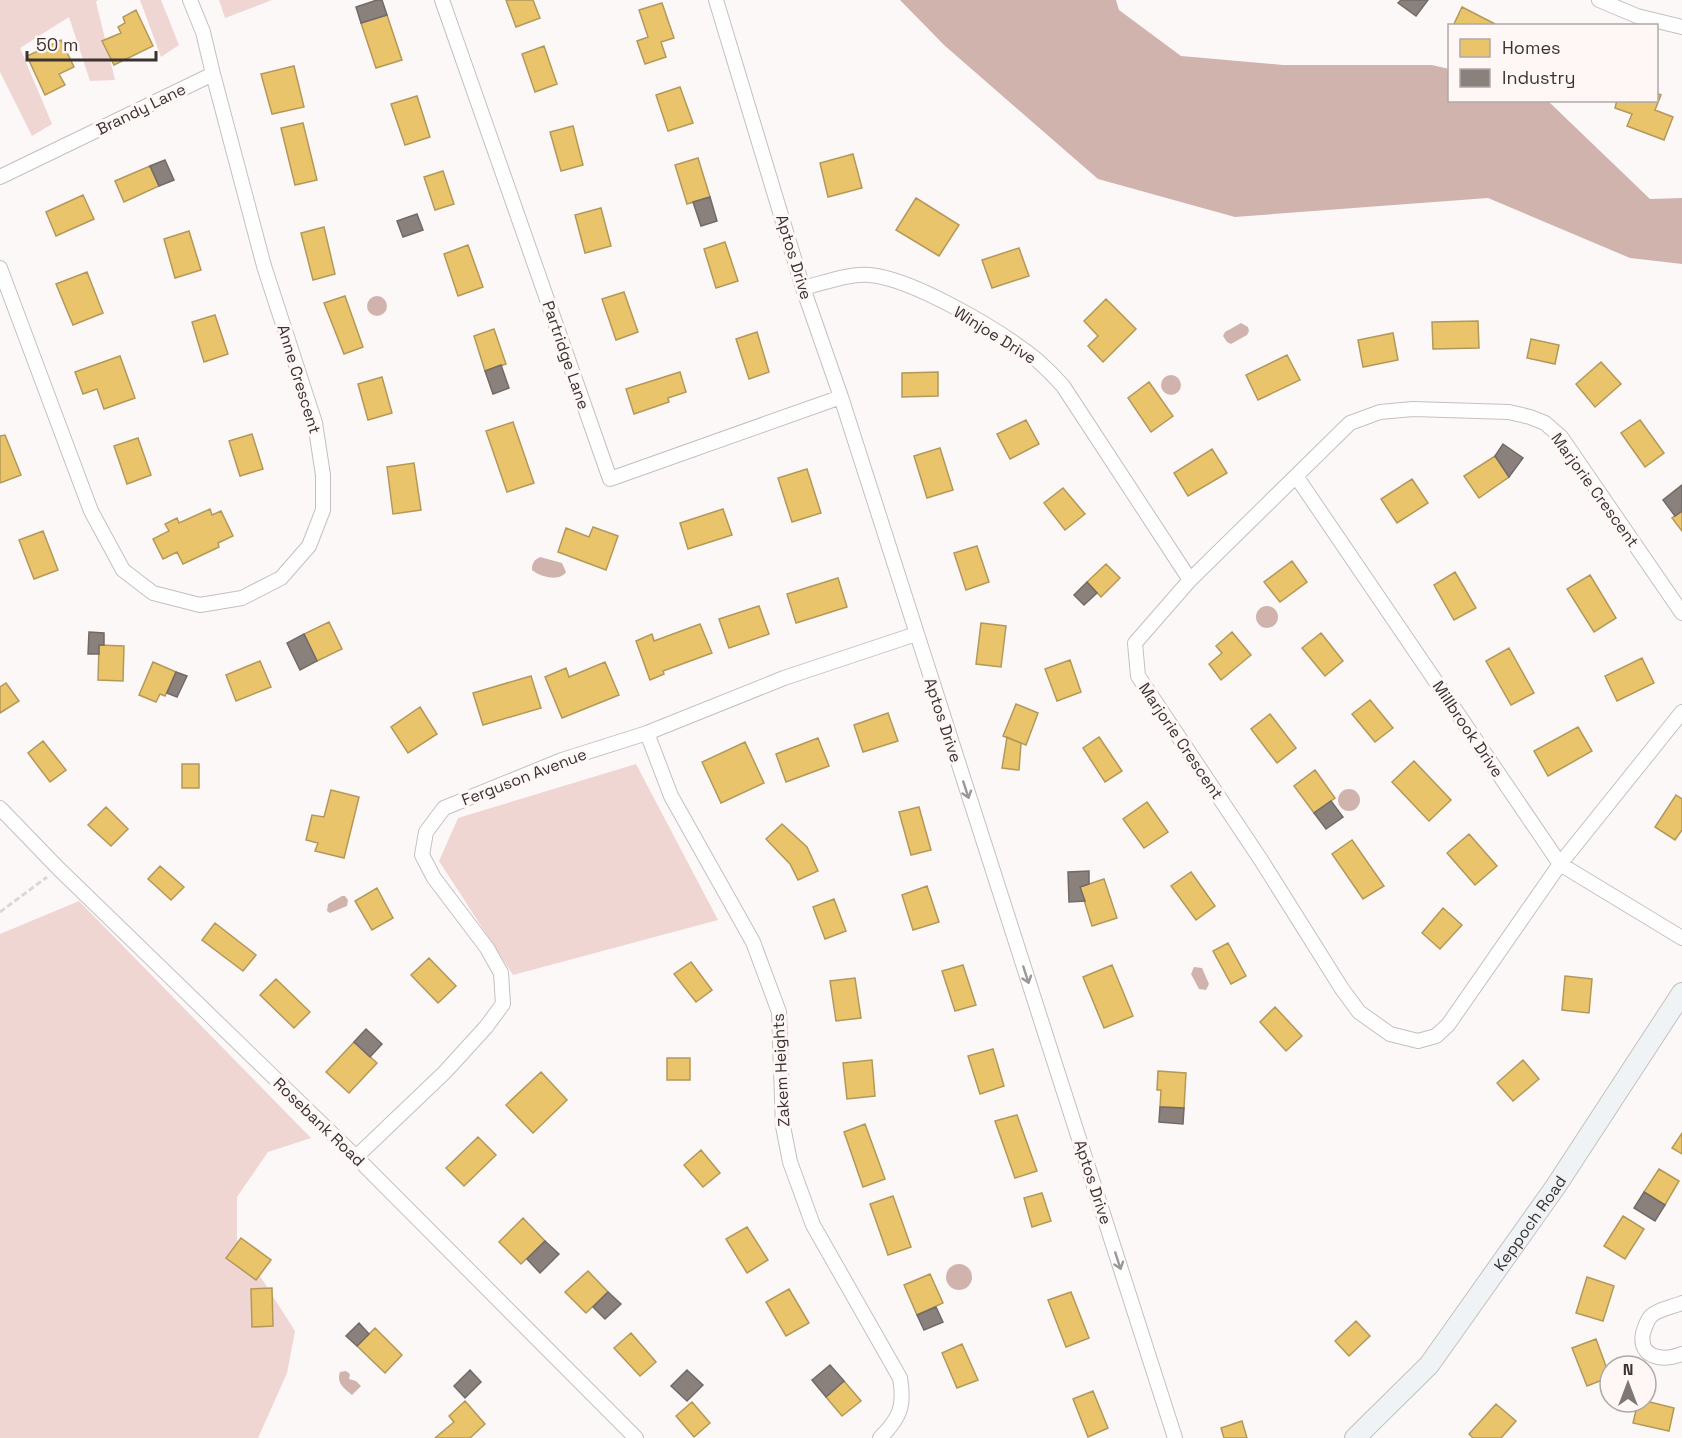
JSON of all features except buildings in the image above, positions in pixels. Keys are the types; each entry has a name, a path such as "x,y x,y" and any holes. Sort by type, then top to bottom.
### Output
{"street":[{"path":"190,0 203,32 213,74"},
{"name":"Partridge Lane","path":"442,0 610,479 841,397"},
{"name":"Aptos Drive","path":"716,0 803,288 841,397 1175,1438"},
{"path":"1599,0 1637,16 1682,27"},
{"name":"Brandy Lane","path":"0,177 213,74"},
{"name":"Anne Crescent","path":"0,268 91,511 123,570 153,592 200,605 242,598 281,578 309,546 323,510 323,475 315,423 264,266 213,74"},
{"name":"Winjoe Drive","path":"803,288 853,276 870,275 885,278 920,290 993,330 1037,360 1063,386 1190,580"},
{"name":"Marjorie Crescent","path":"1682,613 1561,437 1545,423 1530,417 1500,411 1413,409 1380,412 1350,423 1190,580 1135,643 1138,676 1342,989 1359,1012 1390,1034 1418,1041 1436,1036 1448,1024 1560,864 1682,712"},
{"name":"Millbrook Drive","path":"1296,476 1560,864 1682,938"},
{"name":"Ferguson Avenue","path":"356,1157 445,1072 486,1027 503,1004 501,973 487,948 434,878 422,855 426,832 444,808 562,760 647,733 784,678 916,634"},
{"name":"Zakem Heights","path":"647,733 671,796 753,942 779,1012 783,1126 790,1162 813,1225 900,1377 903,1396 899,1415 880,1438"},
{"name":"Rosebank Road","path":"0,808 58,868 356,1157 636,1438"},
{"name":"Keppoch Road","path":"1355,1438 1428,1365 1556,1186 1682,993"},
{"path":"1682,1303 1653,1314 1646,1323 1643,1336 1645,1349 1653,1356 1669,1359 1682,1354"}],"path":[{"path":"0,912 58,868"}],"shaded area":[{"path":"0,0 98,0 96,2 115,80 90,81 69,17 20,48 52,124 32,136 0,72"},
{"path":"140,0 161,0 179,45 161,57"},
{"path":"219,0 272,0 225,18"},
{"path":"900,0 1116,0 1119,10 1181,56 1283,65 1432,65 1448,69 1448,102 1549,102 1650,199 1682,198 1682,264 1630,258 1488,198 1235,217 1098,179 944,45"},
{"path":"377,296 384,299 387,306 384,313 377,316 370,313 367,306 370,299"},
{"path":"1241,323 1248,327 1247,335 1231,344 1227,342 1223,336 1225,332"},
{"path":"1171,375 1178,378 1181,385 1178,392 1171,395 1164,392 1161,385 1164,378"},
{"path":"540,557 562,563 566,572 555,578 536,573 532,570 532,565"},
{"path":"1267,606 1275,609 1278,617 1275,625 1267,628 1259,625 1256,617 1259,609"},
{"path":"636,764 718,920 513,975 439,861 458,818"},
{"path":"1349,789 1359,796 1360,800 1353,810 1349,811 1339,804 1338,800 1345,790"},
{"path":"342,896 348,900 347,906 330,913 327,911 328,904"},
{"path":"79,901 311,1138 268,1152 237,1197 237,1240 295,1331 287,1373 258,1438 0,1438 0,934"},
{"path":"1194,967 1202,968 1209,984 1206,990 1199,989 1191,974"},
{"path":"959,1264 968,1268 972,1277 968,1286 959,1290 950,1286 946,1277 950,1268"},
{"path":"346,1371 350,1374 349,1379 361,1386 352,1395 339,1379 340,1372"}]}
